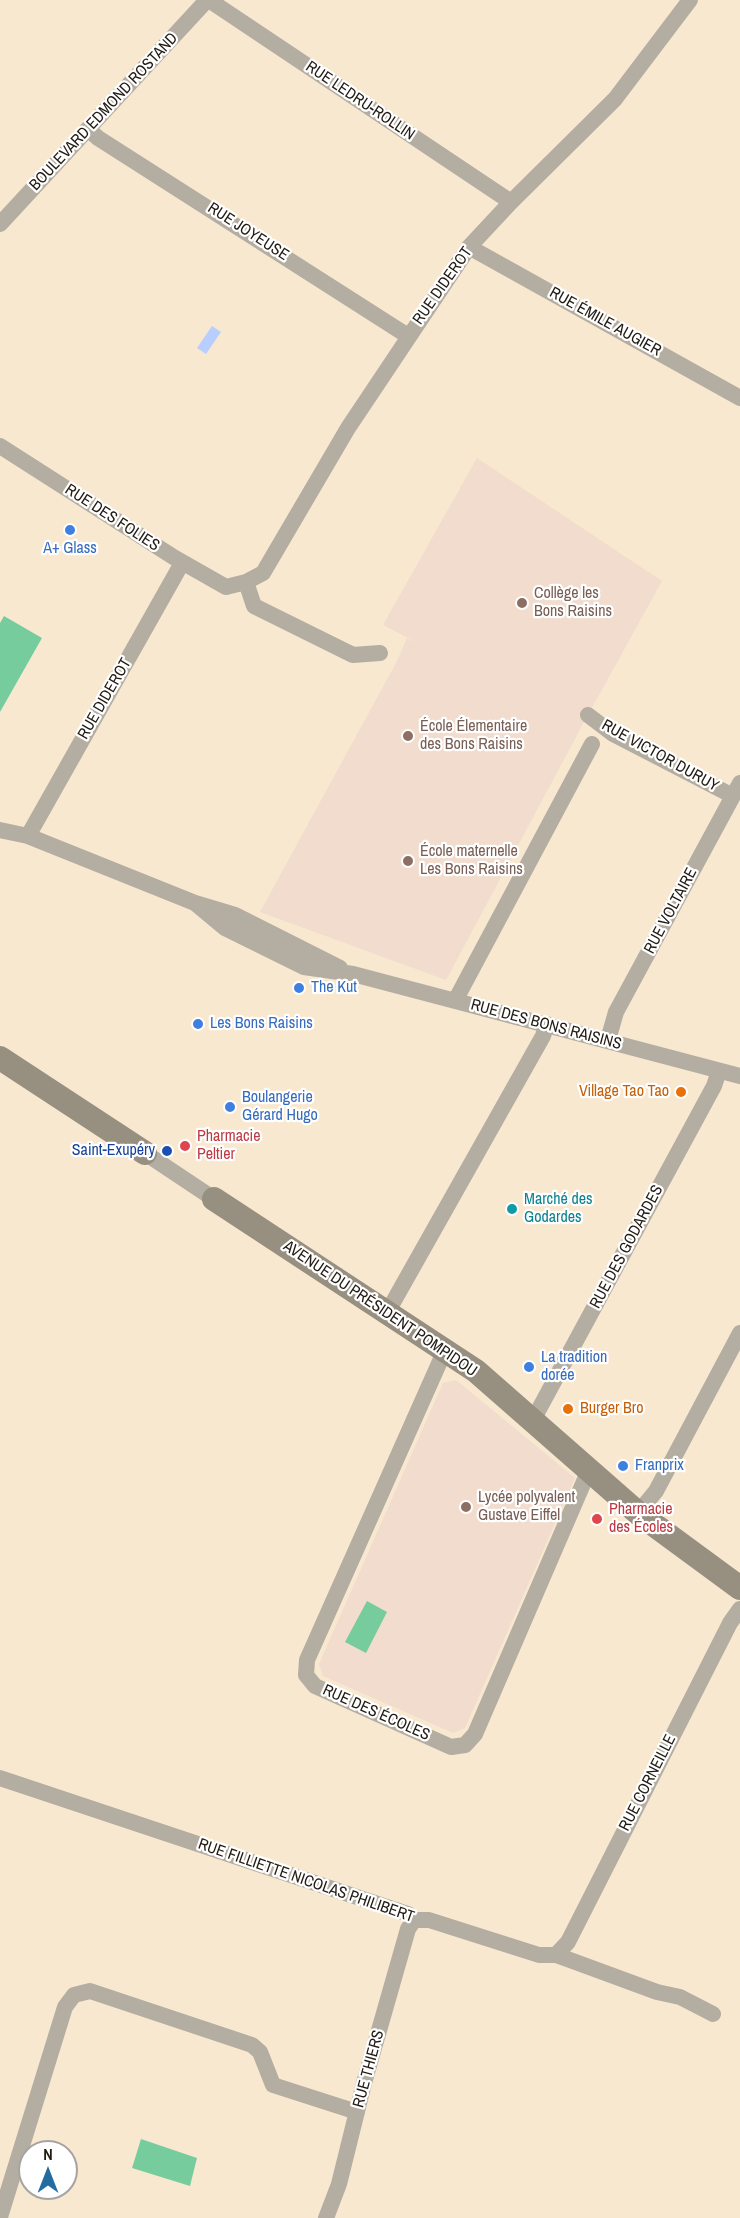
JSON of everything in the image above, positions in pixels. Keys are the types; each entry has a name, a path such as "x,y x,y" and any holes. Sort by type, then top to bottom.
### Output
{"street":[{"name":"BOULEVARD EDMOND ROSTAND","path":"0,224 208,0"},
{"name":"RUE LEDRU-ROLLIN","path":"208,0 511,202"},
{"name":"RUE DIDEROT","path":"226,587 246,582 263,573 348,428 470,247 511,202 615,99 690,0"},
{"name":"RUE JOYEUSE","path":"88,129 98,138 408,336"},
{"name":"RUE ÉMILE AUGIER","path":"470,247 740,398"},
{"name":"RUE DES FOLIES","path":"0,446 182,563 226,587"},
{"name":"RUE DIDEROT","path":"28,836 182,563"},
{"path":"246,582 254,606 352,655 380,653"},
{"name":"RUE VICTOR DURUY","path":"588,715 613,734 736,790"},
{"name":"RUE VICTOR DURUY","path":"455,1001 592,744"},
{"name":"RUE VOLTAIRE","path":"608,1040 616,1012 736,790"},
{"name":"RUE DES BONS RAISINS","path":"0,830 28,836 195,903 235,915 353,974 740,1076"},
{"path":"387,1313 543,1036 547,1024"},
{"name":"AVENUE DU PRÉSIDENT POMPIDOU","path":"0,1058 476,1371 638,1512 740,1588"},
{"name":"RUE DES GODARDES","path":"532,1422 714,1086 719,1071"},
{"path":"638,1512 656,1491 740,1333"},
{"name":"RUE DES ÉCOLES","path":"445,1350 307,1660 306,1675 315,1686 451,1747 465,1745 475,1734 589,1470"},
{"name":"RUE CORNEILLE","path":"556,1955 568,1942 730,1623 740,1609"},
{"name":"RUE FILLIETTE NICOLAS PHILIBERT","path":"0,1778 408,1914 414,1920 429,1920 539,1955 556,1955 657,1992 680,1997 713,2014"},
{"name":"RUE THIERS","path":"326,2218 339,2184 408,1929 414,1920"},
{"path":"0,2217 65,2007 74,1995 90,1991 252,2045 260,2052 273,2085 357,2112"}],"shaded area":[{"path":"477,458 662,581 446,980 260,912 396,663 407,638 422,645 383,625"},
{"path":"456,1380 575,1478 465,1728 453,1733 323,1676 319,1664 443,1383"}],"green space":[{"path":"4,616 42,638 0,712 0,623"},
{"path":"367,1601 387,1612 366,1653 345,1642"},
{"path":"141,2139 197,2158 190,2186 132,2168"}],"water":[{"path":"212,326 221,332 206,354 197,348"}],"place":[{"name":"A+ Glass","path":"70,530"},
{"name":"Collège les Bons Raisins","path":"522,603"},
{"name":"École Élementaire des Bons Raisins","path":"408,736"},
{"name":"École maternelle Les Bons Raisins","path":"408,861"},
{"name":"The Kut","path":"299,988"},
{"name":"Les Bons Raisins","path":"198,1024"},
{"name":"Village Tao Tao","path":"681,1092"},
{"name":"Boulangerie Gérard Hugo","path":"230,1107"},
{"name":"Pharmacie Peltier","path":"185,1146"},
{"name":"Saint-Exupéry","path":"167,1151"},
{"name":"Marché des Godardes","path":"512,1209"},
{"name":"La tradition dorée","path":"529,1367"},
{"name":"Burger Bro","path":"568,1409"},
{"name":"Franprix","path":"623,1466"},
{"name":"Lycée polyvalent Gustave Eiffel","path":"466,1507"},
{"name":"Pharmacie des Écoles","path":"597,1519"}]}
